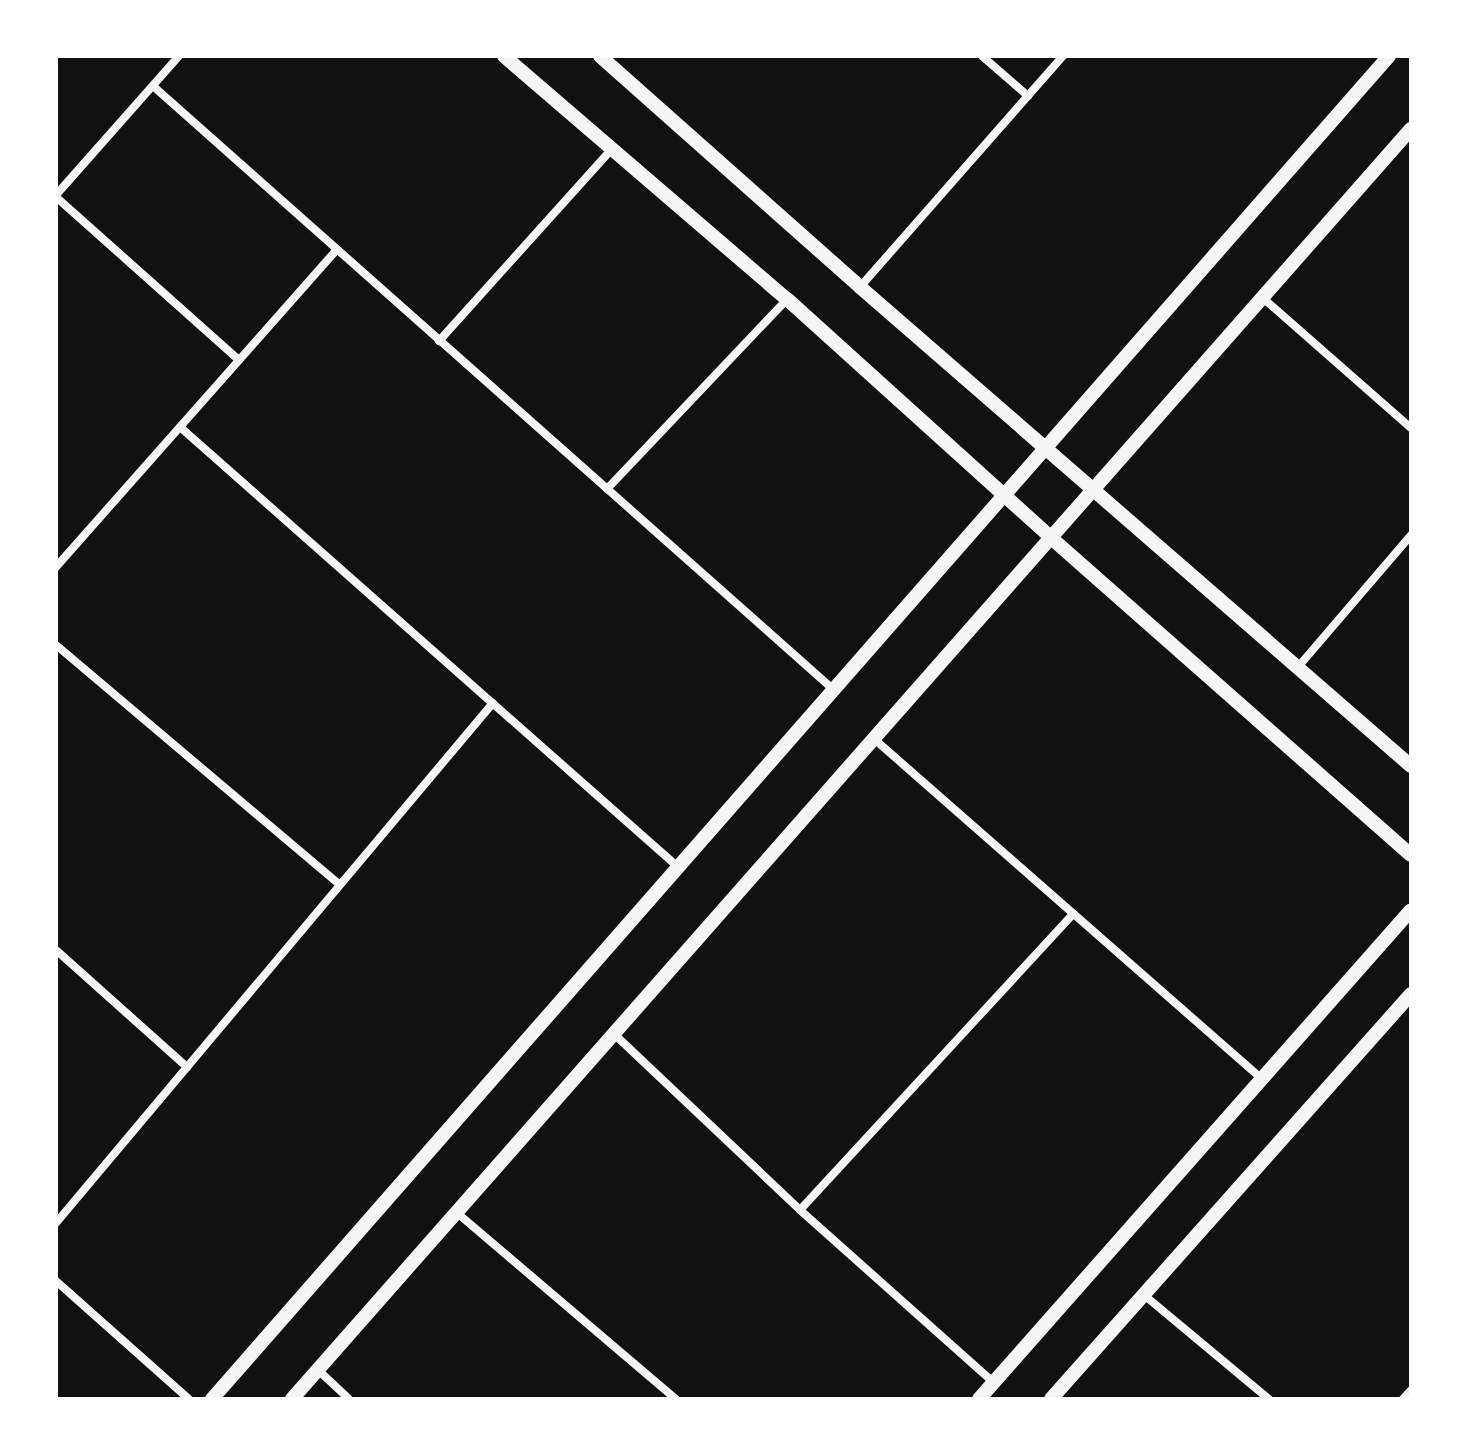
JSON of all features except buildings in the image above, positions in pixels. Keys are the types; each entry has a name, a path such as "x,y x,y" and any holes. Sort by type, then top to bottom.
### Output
{"street":[{"path":"179,56 56,196 239,360"},
{"path":"504,56 787,299 1049,536 1411,855"},
{"path":"600,56 1090,489 1411,766"},
{"path":"982,56 1028,96"},
{"path":"860,287 1063,56"},
{"path":"212,1399 1389,56"},
{"path":"153,86 833,689"},
{"path":"292,1399 1090,489 1264,299 1411,129"},
{"path":"439,341 612,149"},
{"path":"56,567 337,249"},
{"path":"607,489 787,299"},
{"path":"1264,299 1411,428"},
{"path":"180,427 678,867"},
{"path":"1298,667 1411,535"},
{"path":"56,645 339,884"},
{"path":"56,1223 493,703"},
{"path":"872,738 1262,1079"},
{"path":"979,1399 1411,910"},
{"path":"800,1210 1073,914"},
{"path":"56,950 187,1067"},
{"path":"1051,1399 1411,994"},
{"path":"613,1033 800,1210 993,1382"},
{"path":"456,1212 676,1399"},
{"path":"56,1281 189,1399"},
{"path":"1144,1295 1269,1399"},
{"path":"318,1370 349,1399"},
{"path":"1403,1399 1411,1390"}]}
